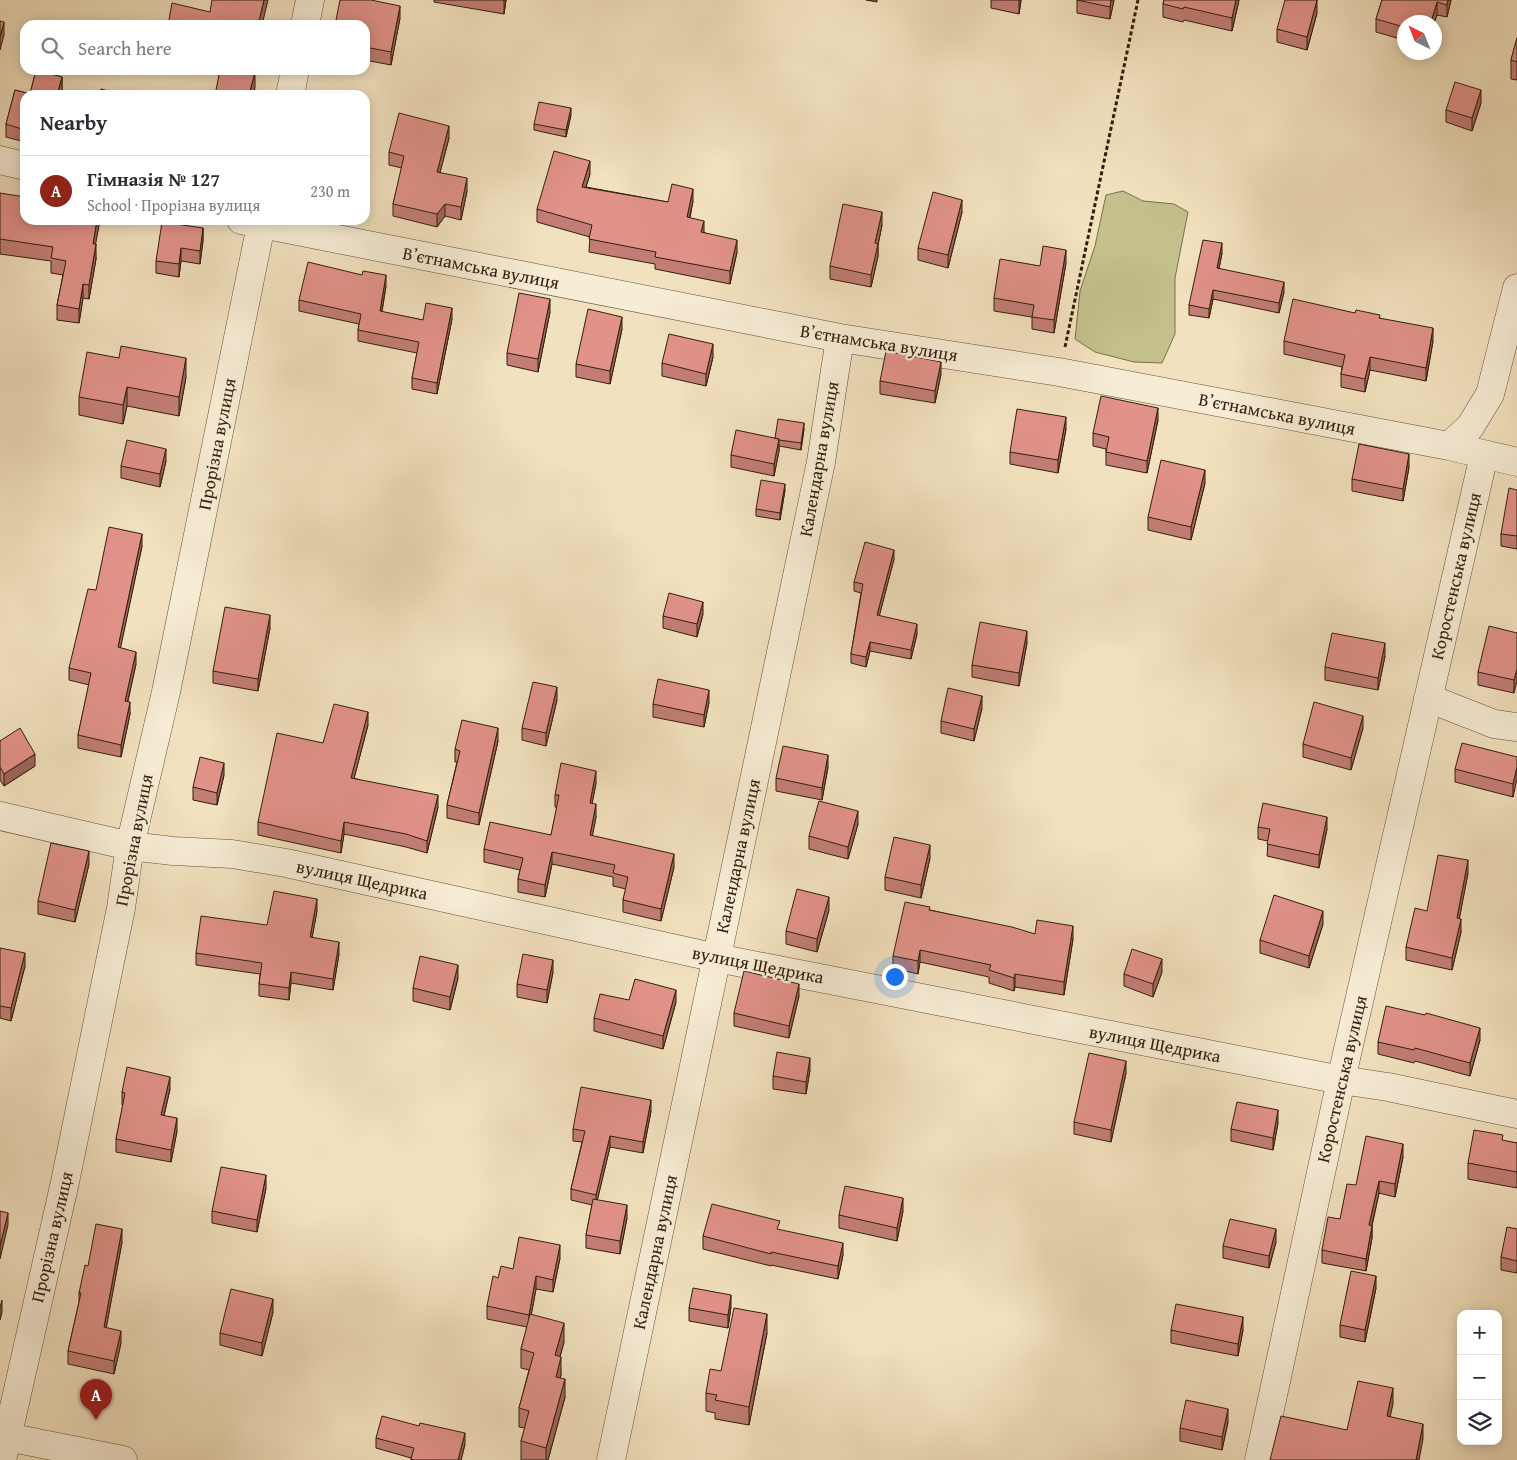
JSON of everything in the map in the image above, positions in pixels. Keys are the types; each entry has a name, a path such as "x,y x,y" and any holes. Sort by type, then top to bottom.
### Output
{"street":[{"path":"306,20 310,0"},
{"path":"291,90 294,75"},
{"path":"0,160 20,165"},
{"name":"Прорізна вулиця","path":"5,1449 69,1163 121,908 130,846 166,692 254,225"},
{"name":"Вʼєтнамська вулиця","path":"270,225 840,338 1059,372 1449,446 1517,462"},
{"path":"1449,446 1470,427 1490,394 1517,288"},
{"name":"Календарна вулиця","path":"610,1460 822,462 840,338"},
{"name":"Коростенська вулиця","path":"1259,1460 1341,1080 1484,455"},
{"path":"1428,698 1494,724 1517,727"},
{"name":"вулиця Щедрика","path":"0,816 130,846 173,851 232,854 286,863 717,958 1341,1080 1388,1087 1517,1114"},
{"path":"5,1449 123,1460"}],"path":[{"path":"1059,372 1138,0"}],"shaded area":[{"path":"1123,191 1143,201 1174,204 1188,212 1175,278 1175,334 1162,363 1134,362 1095,352 1075,339 1080,291 1095,246 1106,195"}],"building":[{"path":"212,0 264,0 259,20 169,20 172,3 210,12"},
{"path":"340,0 371,0 400,6 391,52 370,48 370,20 336,20"},
{"path":"1077,0 1111,0 1110,7"},
{"path":"1164,0 1236,0 1232,18 1163,4"},
{"path":"1285,0 1317,0 1307,37 1277,29"},
{"path":"1382,0 1448,0 1447,5 1437,2 1433,15 1397,15 1397,25 1376,19"},
{"path":"0,21 4,22 0,37"},
{"path":"1517,38 1517,62 1511,60"},
{"path":"35,75 62,77 58,90 31,90"},
{"path":"219,75 254,75 250,90 216,90"},
{"path":"1455,82 1481,90 1472,118 1446,110"},
{"path":"15,90 20,91 20,128 6,124"},
{"path":"539,102 571,108 566,130 534,124"},
{"path":"399,113 449,126 437,172 467,178 461,207 445,204 437,214 393,204 404,156 389,152"},
{"path":"554,151 590,161 582,187 668,202 672,184 693,189 687,217 704,221 701,232 737,240 730,271 655,257 656,252 589,239 592,225 537,209"},
{"path":"933,192 962,200 948,255 918,248"},
{"path":"0,193 20,196 20,225 96,225 93,244 96,244 89,285 83,284 79,309 57,305 66,261 51,258 53,247 0,239"},
{"path":"843,204 882,212 875,243 878,244 871,275 830,266"},
{"path":"162,225 182,225 203,228 200,251 181,248 179,264 156,261"},
{"path":"1203,240 1222,243 1217,268 1284,282 1279,303 1213,290 1209,309 1189,305"},
{"path":"1043,246 1066,250 1054,320 1032,317 1034,305 994,298 1000,259 1040,266"},
{"path":"308,262 362,275 363,271 386,275 380,311 423,320 426,303 452,308 437,383 412,378 419,342 358,330 361,314 299,300"},
{"path":"519,293 550,299 538,359 507,353"},
{"path":"1293,299 1355,313 1356,310 1380,315 1379,318 1433,328 1426,368 1370,357 1365,379 1341,374 1345,355 1284,341"},
{"path":"588,309 622,317 610,371 576,364"},
{"path":"669,334 713,344 706,374 662,363"},
{"path":"121,346 186,358 179,397 127,387 123,405 79,397 87,352 119,358"},
{"path":"886,351 941,362 935,391 880,381"},
{"path":"1101,396 1158,408 1147,461 1106,452 1109,437 1093,433"},
{"path":"1017,409 1066,417 1058,460 1010,452"},
{"path":"778,419 804,423 801,443 775,438"},
{"path":"736,430 779,439 774,464 731,455"},
{"path":"127,440 166,449 160,474 121,466"},
{"path":"1359,444 1409,454 1403,489 1352,479"},
{"path":"1161,460 1205,470 1191,527 1148,517"},
{"path":"761,480 785,484 780,513 756,509"},
{"path":"1509,488 1517,490 1517,536 1501,534"},
{"path":"109,527 142,534 118,647 136,652 125,701 130,702 121,745 78,735 91,673 69,668 88,589 96,590"},
{"path":"865,542 894,550 877,615 917,624 911,650 870,642 866,657 851,654 863,584 854,582"},
{"path":"669,593 703,602 697,624 663,616"},
{"path":"225,607 270,615 258,679 213,671"},
{"path":"980,622 1027,631 1019,673 972,665"},
{"path":"1489,626 1517,633 1517,669 1514,680 1478,672"},
{"path":"1332,633 1385,643 1378,678 1325,667"},
{"path":"658,679 709,690 704,715 653,704"},
{"path":"533,682 557,687 546,733 522,728"},
{"path":"948,688 982,696 974,729 941,721"},
{"path":"1314,702 1363,716 1351,758 1303,744"},
{"path":"334,704 368,712 351,778 438,795 427,841 406,834 344,822 341,841 258,822 277,733 323,743"},
{"path":"462,720 498,728 479,813 447,805 460,751 455,749"},
{"path":"20,728 35,754 4,774 0,767 0,741"},
{"path":"1462,743 1517,757 1513,784 1455,769"},
{"path":"783,746 828,755 822,788 776,778"},
{"path":"200,757 224,763 217,793 193,787"},
{"path":"561,763 596,771 590,803 596,804 590,835 674,854 661,909 623,900 628,877 613,873 615,865 552,852 545,885 518,879 523,858 484,849 490,822 551,835 559,795 555,795"},
{"path":"819,801 858,811 848,847 809,836"},
{"path":"1263,803 1327,817 1319,855 1267,844 1270,829 1258,827"},
{"path":"894,837 930,845 921,885 885,877"},
{"path":"51,843 89,851 75,910 38,901"},
{"path":"1438,855 1468,860 1457,918 1461,919 1452,958 1406,947 1415,908 1427,911"},
{"path":"797,889 829,897 817,939 786,931"},
{"path":"274,891 317,899 310,937 339,942 333,979 291,972 289,988 259,984 262,963 196,953 201,916 267,925"},
{"path":"1274,895 1323,911 1309,956 1260,940"},
{"path":"905,902 930,907 929,910 1012,927 1035,934 1037,920 1073,926 1064,982 1015,974 1014,978 989,970 991,965 920,950 918,961 893,956"},
{"path":"0,948 25,953 11,1008 0,1006"},
{"path":"1132,949 1162,959 1153,984 1124,974"},
{"path":"523,954 553,960 547,990 517,984"},
{"path":"420,956 458,965 450,997 413,988"},
{"path":"744,971 799,984 789,1026 734,1013"},
{"path":"635,979 676,990 663,1036 594,1018 600,994 629,1000"},
{"path":"1386,1006 1425,1015 1426,1013 1480,1028 1470,1063 1415,1048 1414,1050 1378,1042"},
{"path":"777,1052 810,1058 806,1082 773,1076"},
{"path":"1089,1053 1126,1061 1111,1130 1074,1122"},
{"path":"127,1067 170,1077 161,1115 177,1118 171,1150 116,1139 125,1093 122,1092"},
{"path":"581,1087 651,1100 643,1142 610,1136 596,1195 571,1189 585,1131 573,1129"},
{"path":"1237,1102 1278,1110 1273,1138 1231,1129"},
{"path":"1474,1130 1503,1135 1502,1140 1517,1143 1517,1172 1468,1163"},
{"path":"1366,1136 1403,1144 1395,1184 1379,1181 1369,1225 1372,1226 1366,1259 1322,1250 1328,1217 1340,1219 1347,1184 1356,1185"},
{"path":"221,1167 266,1175 257,1220 212,1211"},
{"path":"845,1186 903,1198 897,1228 839,1215"},
{"path":"593,1199 627,1205 620,1241 586,1235"},
{"path":"712,1204 780,1221 777,1229 843,1243 838,1266 771,1252 771,1254 703,1236"},
{"path":"0,1211 8,1213 0,1246"},
{"path":"1230,1219 1276,1229 1269,1256 1223,1246"},
{"path":"96,1224 122,1229 104,1327 121,1331 114,1361 68,1351 81,1293 79,1293 85,1265 88,1266"},
{"path":"1507,1227 1517,1229 1517,1261 1501,1257"},
{"path":"519,1237 560,1245 553,1280 536,1276 529,1315 487,1306 493,1276 498,1278 501,1266 513,1269"},
{"path":"1351,1271 1376,1276 1365,1330 1340,1325"},
{"path":"693,1288 731,1295 728,1315 689,1308"},
{"path":"231,1289 273,1299 262,1343 220,1333"},
{"path":"1176,1304 1243,1317 1238,1344 1171,1330"},
{"path":"734,1308 767,1314 749,1407 715,1400 717,1395 706,1393 710,1369 721,1371"},
{"path":"530,1314 564,1323 555,1355 561,1357 556,1377 565,1379 546,1448 521,1441 529,1411 519,1408 534,1353 521,1349"},
{"path":"1358,1381 1393,1388 1387,1416 1423,1424 1416,1460 1270,1460 1281,1416 1347,1430"},
{"path":"1186,1400 1228,1409 1222,1437 1180,1428"},
{"path":"382,1416 419,1426 420,1423 465,1433 458,1460 411,1459 414,1448 376,1438"}],"place":[{"name":"Гімназія № 127","path":"96,1420"}]}
